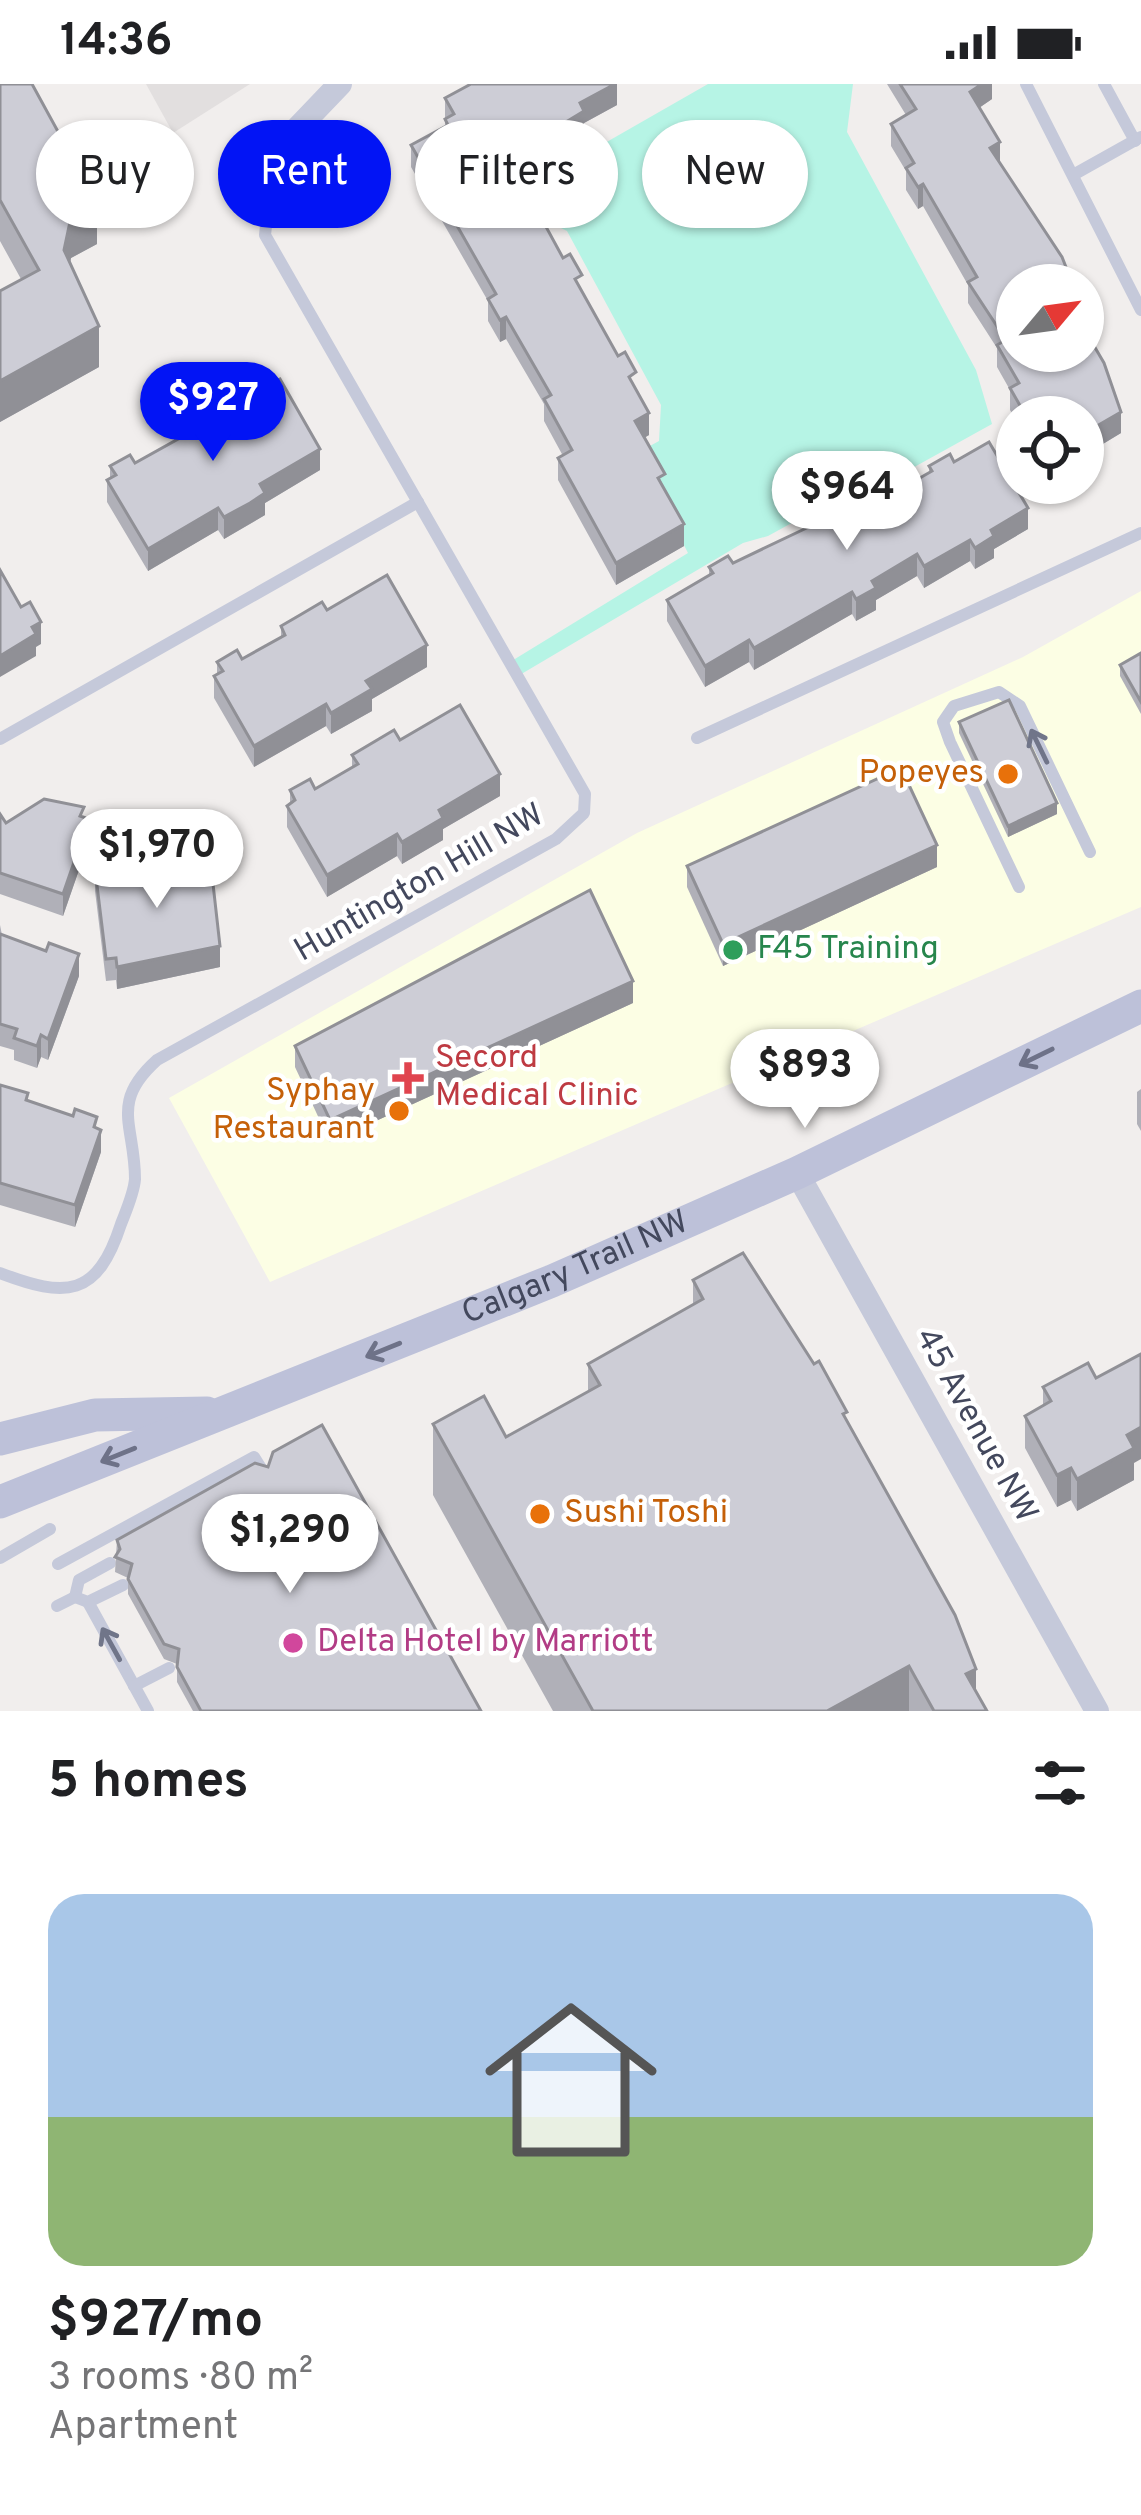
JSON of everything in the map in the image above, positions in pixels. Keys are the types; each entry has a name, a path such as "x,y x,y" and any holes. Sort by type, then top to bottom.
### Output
{"main road":[{"name":"Calgary Trail NW","path":"0,1502 552,1281 797,1172 1141,1006"},
{"path":"0,1439 95,1415 227,1412"}],"street":[{"path":"306,120 340,84"},
{"name":"45 Avenue NW","path":"797,1172 1097,1711"}],"lane":[{"path":"1026,84 1141,310"},
{"path":"1073,175 1138,139 1104,84"},
{"path":"0,739 418,502 265,235 266,228"},
{"name":"Huntington Hill NW","path":"0,1274 41,1288 68,1290 90,1281 106,1262 135,1182 126,1126 133,1081 157,1060 556,839 584,813 585,794 418,502"},
{"path":"697,737 1141,533"},
{"path":"1019,886 950,742 944,722 954,706 999,692 1020,706 1090,852"},
{"path":"58,1564 254,1457 264,1472"},
{"path":"0,1558 50,1529"},
{"path":"110,1563 79,1580 81,1600 148,1711"},
{"path":"58,1606 123,1585"},
{"path":"134,1686 169,1668"}],"shaded area":[{"path":"146,84 250,84 193,120 166,120"},
{"path":"1141,591 1141,907 270,1282 169,1098 637,833 1023,657"}],"green space":[{"path":"708,84 853,84 847,132 976,370 992,424 889,481 870,480 768,536 743,543 518,676 510,662 688,553 637,453 659,441 661,405 567,231 561,228 618,228 618,136 642,122 642,228 808,228 808,120 645,120"}],"building":[{"path":"0,84 32,84 52,120 36,120 36,228 69,228 64,250 99,326 0,381 0,291 39,270 0,200"},
{"path":"471,84 615,84 580,103 584,111 569,120 446,120 454,114 445,98"},
{"path":"900,84 982,84 970,92 1000,142 990,148 1065,264 996,264 996,325 968,282 977,277 923,184 918,187 906,168 914,163 891,124 916,109"},
{"path":"458,228 547,228 563,258 570,254 582,275 575,279 618,356 625,352 636,372 629,377 649,413 635,421 665,474 658,478 684,524 616,563 558,458 572,450 544,399 551,395 506,317 500,320 488,299 496,294"},
{"path":"1104,363 1121,412 1104,422 1104,396 1015,396 1010,388 1019,383 1013,372 1104,372"},
{"path":"280,379 320,449 260,484 265,493 250,503 224,517 218,508 148,549 107,480 116,475 110,466 130,455 135,463 178,439 174,430 215,406 220,414"},
{"path":"989,442 996,454 996,504 1026,504 1028,508 991,530 994,536 975,548 970,540 924,566 917,554 872,581 876,588 856,599 852,592 754,648 749,640 705,666 667,600 713,573 709,567 728,556 733,563 815,524 810,517 830,505 835,513 872,491 878,502 932,471 929,466 950,454 954,462"},
{"path":"0,570 21,607 30,602 41,622 32,627 36,634 0,656"},
{"path":"387,575 427,645 366,681 372,689 331,713 326,704 254,746 214,676 223,671 217,662 237,650 242,659 285,635 281,626 322,602 327,610"},
{"path":"1141,653 1141,702 1120,665"},
{"name":"Popeyes","path":"1009,700 1057,803 1008,826 959,722"},
{"path":"460,705 500,774 439,810 443,818 402,842 397,834 327,875 287,806 295,800 290,790 310,779 315,789 358,764 352,755 394,730 400,740"},
{"path":"901,768 937,845 723,944 687,866"},
{"path":"44,799 84,807 80,816 89,819 63,894 0,873 0,814 6,823"},
{"path":"199,856 201,868 211,866 220,946 117,967 116,958 106,959 95,869 177,866 175,859"},
{"path":"590,890 633,981 330,1120 295,1046"},
{"path":"0,934 46,951 49,943 79,954 48,1039 41,1035 37,1046 14,1038 17,1029 0,1024"},
{"path":"0,1085 28,1093 26,1100 73,1116 75,1109 97,1117 94,1127 101,1130 75,1205 0,1183"},
{"path":"743,1253 814,1364 819,1361 847,1412 843,1414 955,1615 976,1669 966,1674 987,1711 934,1711 909,1666 827,1711 593,1711 433,1424 484,1396 506,1437 600,1385 588,1364 703,1299 693,1280"},
{"path":"1141,1354 1141,1427 1127,1435 1134,1448 1077,1479 1071,1468 1057,1475 1025,1416 1051,1401 1043,1387 1088,1363 1096,1378"},
{"path":"322,1425 481,1711 201,1711 177,1667 179,1649 164,1644 128,1579 132,1564 115,1557 120,1549 117,1540 255,1463 268,1467 273,1452"}],"place":[{"name":"Popeyes","path":"1008,774"},
{"name":"F45 Training","path":"733,950"},
{"name":"Secord Medical Clinic","path":"408,1078"},
{"name":"Syphay Restaurant","path":"399,1111"},
{"name":"Sushi Toshi","path":"540,1514"},
{"name":"Delta Hotel by Marriott","path":"293,1643"}]}
